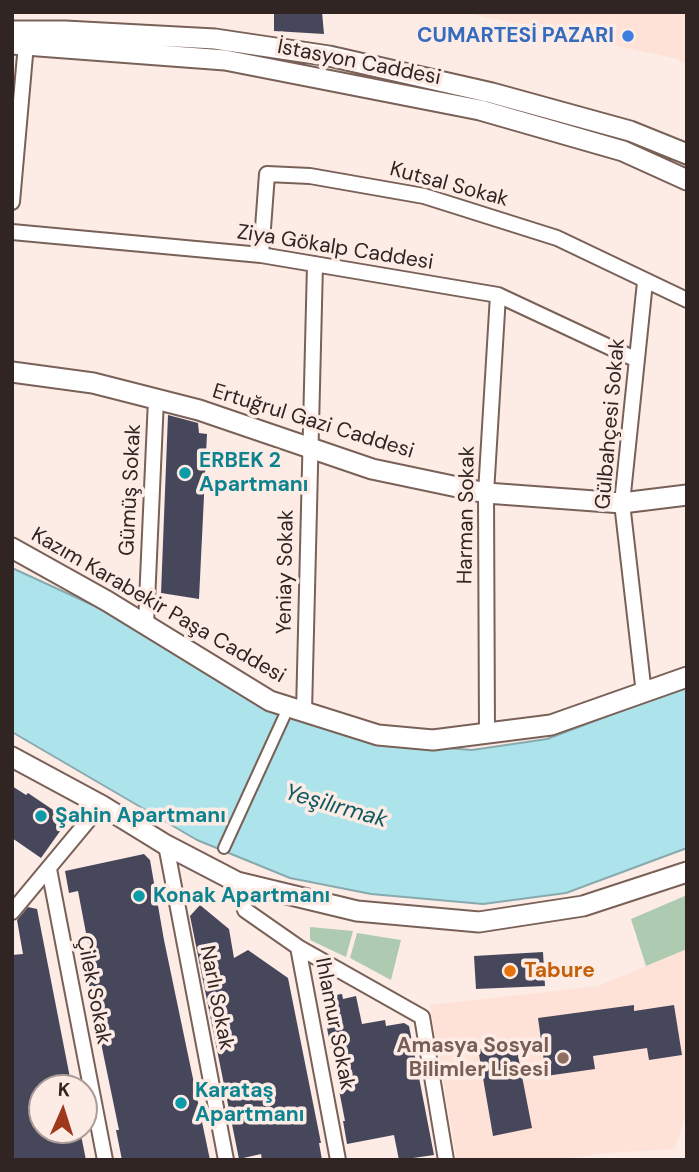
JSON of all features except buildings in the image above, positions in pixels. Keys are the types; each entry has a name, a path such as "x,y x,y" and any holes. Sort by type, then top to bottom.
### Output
{"street":[{"name":"İstasyon Caddesi","path":"17,40 65,32 215,39 329,56 492,93 631,131 687,154"},
{"name":"İstasyon Caddesi","path":"17,40 225,60 480,110 623,151 687,180"},
{"path":"12,202 17,40"},
{"name":"Kutsal Sokak","path":"261,255 267,174 310,176 424,196 557,238 687,300"},
{"name":"Ziya Gökalp Caddesi","path":"12,232 261,255 498,295 637,360"},
{"name":"Yeniay Sokak","path":"296,709 310,448 315,264"},
{"name":"Gülbahçesi Sokak","path":"644,694 622,503 645,282"},
{"name":"Harman Sokak","path":"487,735 486,493 498,295"},
{"name":"Ertuğrul Gazi Caddesi","path":"12,372 93,383 156,399 199,410 372,469 486,493 622,503 687,495"},
{"name":"Gümüş Sokak","path":"146,624 156,399"},
{"name":"Kazım Karabekir Paşa Caddesi","path":"12,548 146,624 270,701 378,735 433,740 551,725 687,677"},
{"path":"224,848 296,709"},
{"path":"12,757 102,805 166,845 237,882 357,912 479,922 583,906 687,872"},
{"path":"12,912 102,805"},
{"name":"Narlı Sokak","path":"166,845 226,1160"},
{"name":"Çilek Sokak","path":"49,869 105,1160"},
{"name":"Ihlamur Sokak","path":"237,882 246,910 298,947 338,1160"},
{"path":"298,947 422,1017 446,1160"}],"shaded area":[{"name":"CUMARTESİ PAZARI","path":"462,12 687,12 687,65 677,59"},
{"name":"Amasya Sosyal Bilimler Lisesi","path":"687,949 687,1111 675,1149 606,1153 559,1160 457,1160 430,1005 598,986"}],"green space":[{"path":"687,895 687,949 646,966 631,919"},
{"path":"310,927 353,931 346,957 310,940"},
{"path":"357,933 401,940 391,980 350,958"}],"water":[{"name":"Yeşilırmak","path":"12,568 95,606 278,714 384,743 472,750 547,739 687,686 687,848 566,893 483,904 371,894 290,878 197,840 12,732"}],"place":[{"name":"CUMARTESİ PAZARI","path":"628,36"},
{"name":"ERBEK 2 Apartmanı","path":"185,473"},
{"name":"Şahin Apartmanı","path":"41,816"},
{"name":"Konak Apartmanı","path":"139,896"},
{"name":"Tabure","path":"510,971"},
{"name":"Amasya Sosyal Bilimler Lisesi","path":"563,1058"},
{"name":"Karataş Apartmanı","path":"181,1103"}]}
